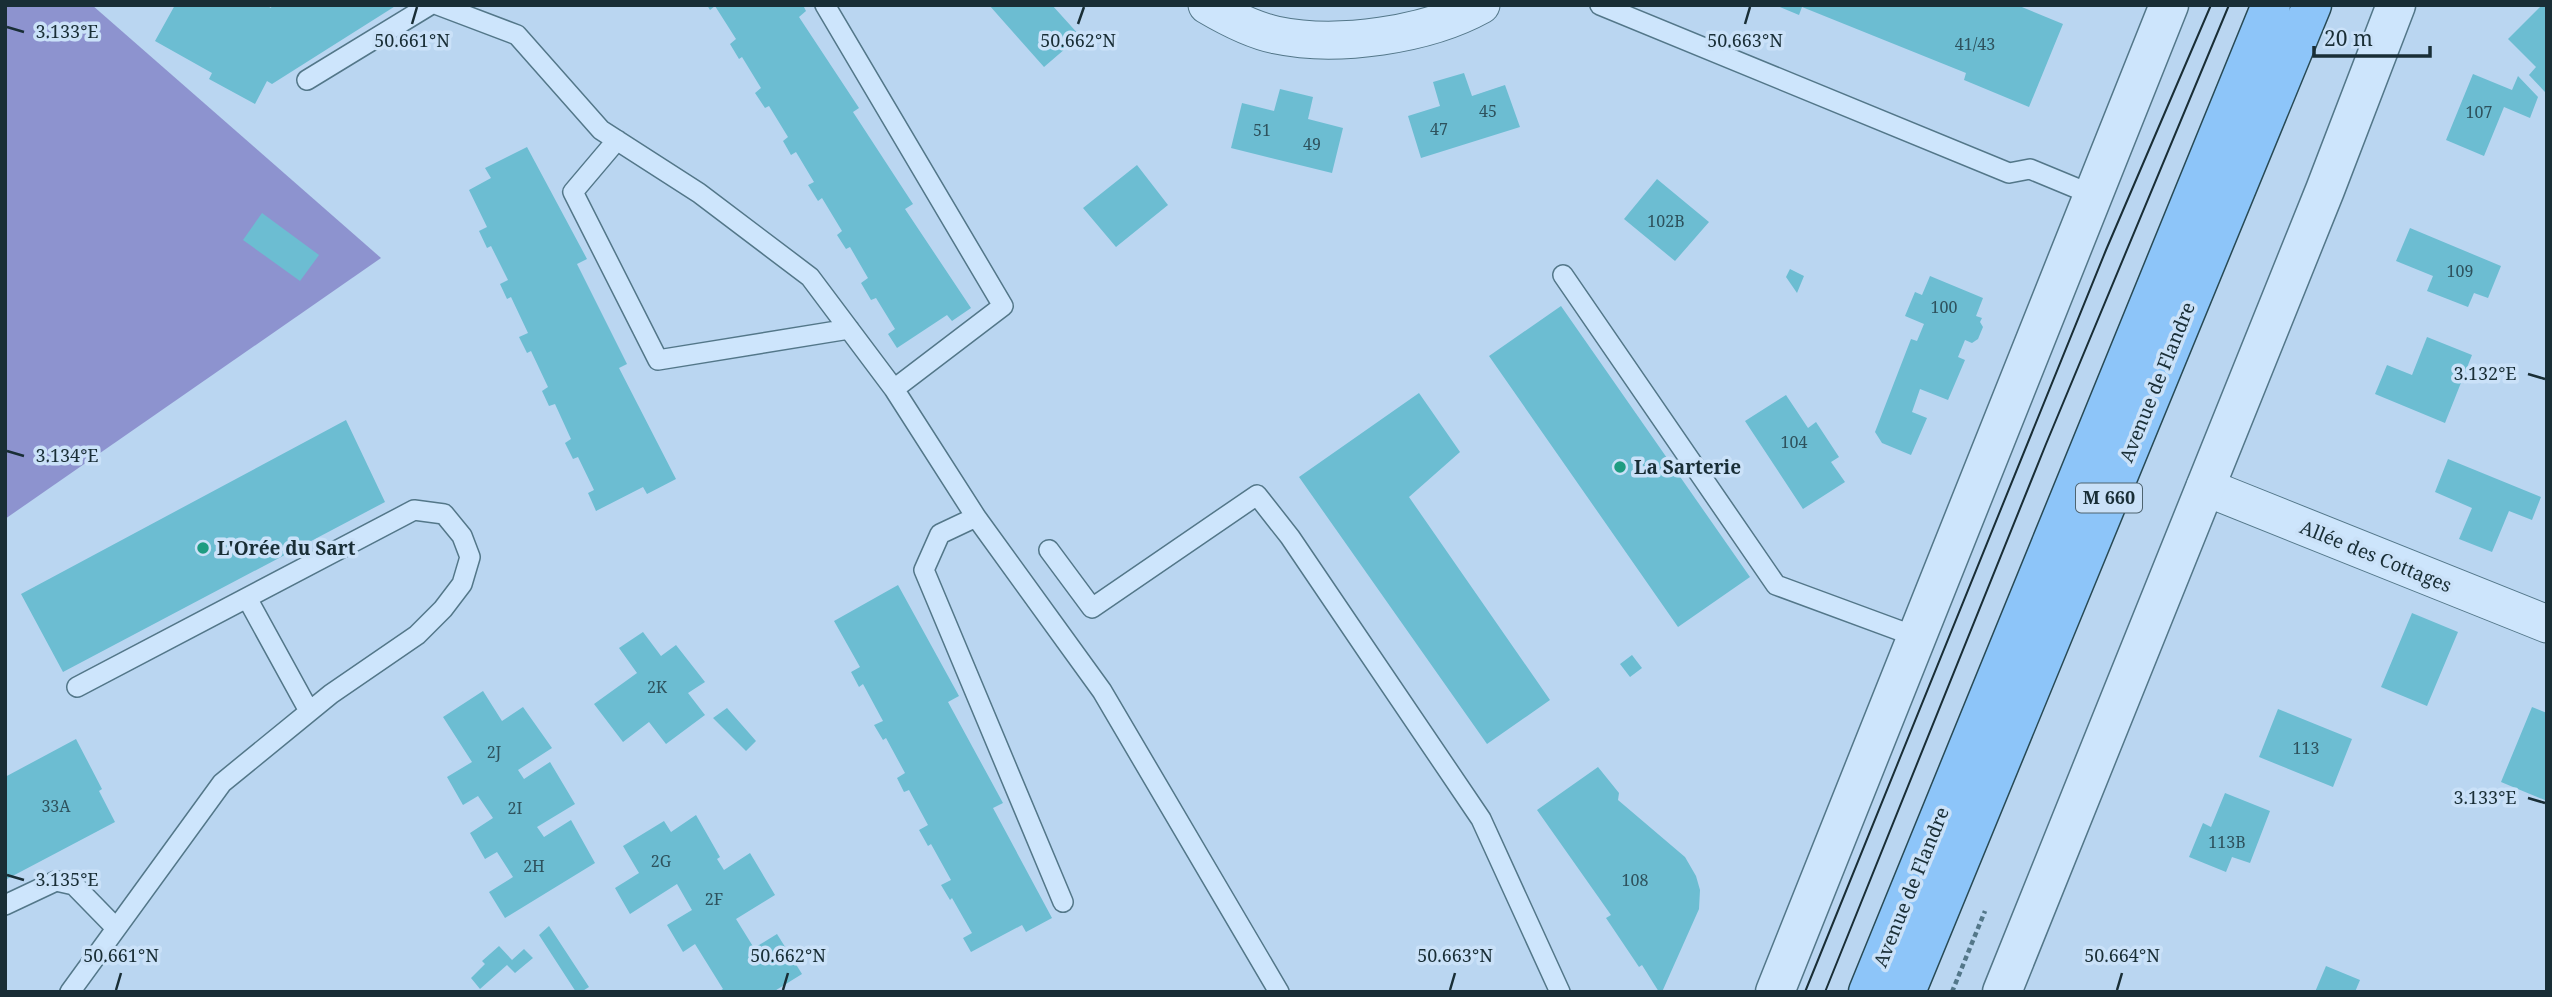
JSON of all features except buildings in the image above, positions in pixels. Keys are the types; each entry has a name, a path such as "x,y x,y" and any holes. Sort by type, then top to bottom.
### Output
{"main road":[{"name":"Avenue de Flandre","path":"1868,992 2271,5"},
{"name":"Avenue de Flandre","path":"1906,992 2312,5"}],"street":[{"path":"1208,5 1253,28 1276,35 1334,39 1405,32 1446,20 1481,5"},
{"path":"2002,992 2325,190 2396,5"},
{"path":"1775,992 2167,6"},
{"name":"Allée des Cottages","path":"2205,488 2547,624"}],"lane":[{"path":"307,80 430,5"},
{"path":"438,5 517,35 601,130 699,193 810,277 894,389 976,517 1102,691 1279,992"},
{"path":"825,5 1003,306 894,389"},
{"path":"1600,5 2009,173 2030,169 2093,195"},
{"path":"617,140 573,191 658,360 849,329"},
{"path":"1563,275 1776,585 1917,637"},
{"path":"1049,550 1093,608 1257,495 1290,537 1481,819 1560,992"},
{"path":"70,992 222,783 309,711 417,635 443,609 462,584 470,557 462,536 444,514 414,510 77,687"},
{"path":"976,517 940,534 924,570 1063,902"},
{"path":"247,598 309,711"},
{"path":"5,905 56,881 74,886 116,928"}],"shaded area":[{"path":"5,5 92,5 381,258 5,519"}],"tram line":[{"path":"1805,992 2106,250 2211,5"},
{"path":"1825,992 2046,444 2229,5"}],"place":[{"name":"La Sarterie","path":"1620,467"},
{"name":"L'Orée du Sart","path":"203,548"}]}
